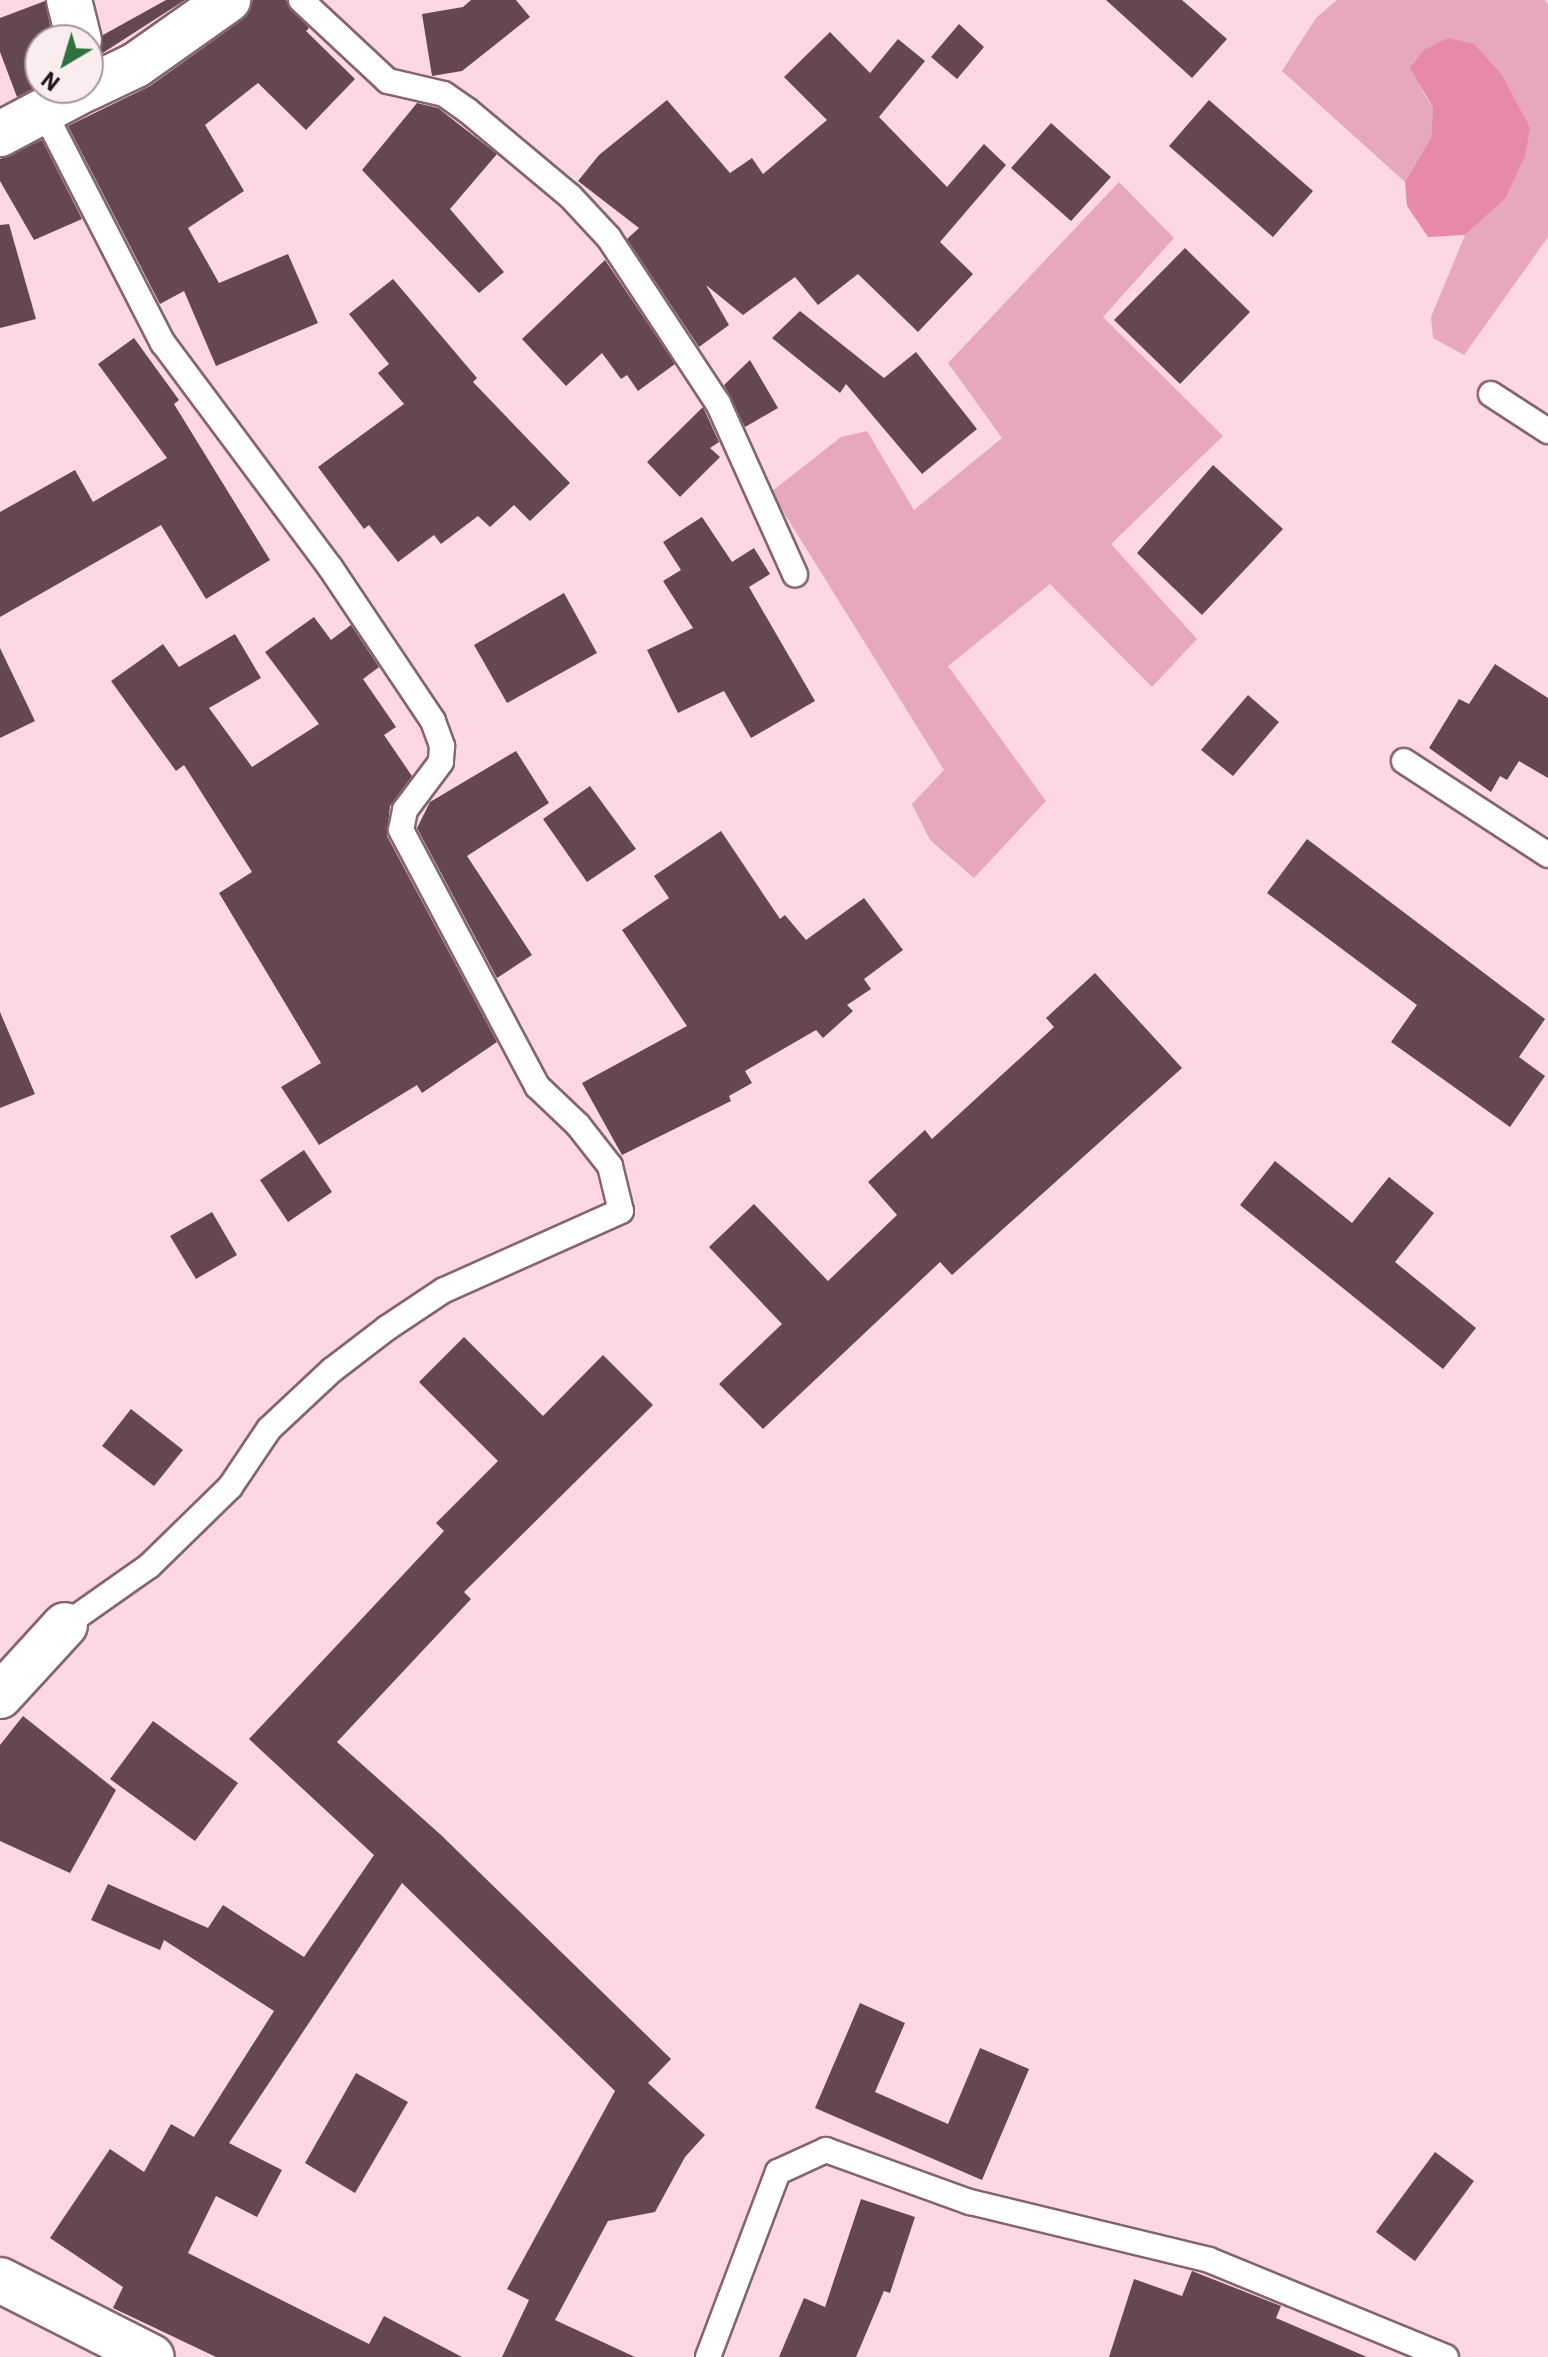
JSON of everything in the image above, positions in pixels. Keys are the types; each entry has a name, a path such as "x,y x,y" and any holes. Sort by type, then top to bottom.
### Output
{"street":[{"path":"69,0 75,24"},
{"path":"104,78 136,65 228,0"},
{"path":"0,134 54,104"},
{"path":"0,1696 65,1625"},
{"path":"0,2280 152,2357"}],"lane":[{"path":"301,0 388,81 411,90 444,94 467,110 570,196 609,238 718,403 795,574"},
{"path":"43,110 163,343 330,567 433,721 442,746 441,762 405,810 401,830 537,1086 578,1125 610,1166 621,1211 444,1290 387,1328 332,1370 269,1429 230,1487 149,1566 65,1625"},
{"path":"1491,394 1548,431"},
{"path":"1404,761 1548,855"},
{"path":"708,2357 778,2172 826,2150 970,2202 1209,2260 1446,2357"}],"shaded area":[{"path":"1337,0 1545,0 1548,4 1548,237 1464,355 1433,338 1431,317 1465,235 1505,199 1417,84 1433,107 1431,138 1405,182 1282,71 1316,18"},
{"path":"1448,38 1474,44 1502,75 1530,128 1525,156 1505,199 1465,235 1428,237 1407,206 1405,182 1431,138 1433,107 1410,68 1424,50"},
{"path":"1119,182 1174,238 1103,317 1223,436 1111,544 1197,639 1152,687 1050,584 948,666 1046,801 974,878 930,840 912,804 944,770 771,492 841,437 867,431 914,510 1002,438 948,363"}],"building":[{"path":"166,0 185,0 104,52 104,34"},
{"path":"253,0 286,0 309,28 306,31 355,79 306,130 258,83 205,125 244,191 188,228 219,283 288,254 318,323 216,366 184,291 160,304 68,126 150,86 242,20"},
{"path":"471,0 516,0 530,17 462,71 432,76 422,14 463,7"},
{"path":"1106,0 1182,0 1227,39 1192,78"},
{"path":"45,1 50,24 24,24 24,93 17,97 0,52 0,18"},
{"path":"959,24 984,47 957,79 931,57"},
{"path":"830,32 870,73 898,39 925,61 879,117 947,187 984,144 1006,165 940,242 973,274 918,332 858,274 818,305 795,277 743,315 706,285 729,325 699,347 627,239 639,228 578,181 599,155 667,100 730,173 752,158 763,174 827,120 784,77"},
{"path":"1209,100 1313,191 1273,237 1169,146"},
{"path":"417,103 438,108 497,154 450,209 504,272 479,293 362,170"},
{"path":"1051,123 1111,177 1071,221 1011,168"},
{"path":"42,140 82,219 34,240 0,181 0,159"},
{"path":"9,224 36,319 0,328 0,225"},
{"path":"1185,248 1250,312 1180,384 1114,320"},
{"path":"605,260 675,364 638,391 627,375 621,379 602,353 566,386 522,339"},
{"path":"393,279 477,378 473,382 570,483 530,521 514,505 490,527 478,516 441,544 434,535 398,562 369,525 364,529 318,467 404,404 378,373 389,364 349,314"},
{"path":"800,311 884,378 916,352 977,429 922,474 846,384 840,393 772,338"},
{"path":"134,338 179,400 174,404 270,560 206,599 161,525 0,617 0,512 75,470 93,502 167,458 98,364"},
{"path":"750,360 778,408 745,427 724,385"},
{"path":"703,407 719,442 710,448 720,457 680,497 647,462"},
{"path":"1213,465 1283,529 1202,615 1137,553"},
{"path":"702,517 732,562 754,548 770,574 749,587 815,701 751,738 724,691 678,713 647,650 693,628 663,581 681,570 663,542"},
{"path":"564,593 597,653 507,703 474,645"},
{"path":"314,617 331,640 351,625 379,667 363,679 396,727 384,735 412,776 390,806 387,836 497,1042 422,1093 417,1085 319,1145 281,1087 321,1063 219,893 252,872 184,765 176,771 111,681 163,644 179,667 235,634 261,678 209,708 252,767 319,724 265,652"},
{"path":"0,648 35,721 0,738"},
{"path":"1495,664 1548,698 1548,778 1519,761 1507,780 1500,776 1491,792 1429,748 1459,699 1469,704"},
{"path":"1248,695 1279,722 1233,776 1201,750"},
{"path":"516,751 549,803 467,856 532,955 497,978 417,828 430,802"},
{"path":"590,786 636,849 587,882 543,819"},
{"path":"721,831 780,919 785,915 806,940 864,898 903,950 864,979 871,989 847,1005 853,1011 823,1038 816,1030 745,1071 752,1083 729,1096 731,1101 622,1155 582,1083 687,1026 622,930 669,898 654,876"},
{"path":"1307,839 1545,1019 1519,1057 1545,1076 1510,1127 1391,1042 1417,1005 1267,893"},
{"path":"1095,973 1182,1068 952,1275 940,1262 763,1429 719,1384 782,1324 709,1247 754,1204 828,1281 897,1215 868,1182 925,1130 932,1139 1054,1027 1046,1018"},
{"path":"0,1012 35,1094 0,1108"},
{"path":"304,1150 332,1192 288,1222 260,1180"},
{"path":"1275,1161 1352,1223 1389,1177 1434,1213 1395,1262 1476,1328 1443,1369 1240,1205"},
{"path":"212,1212 237,1255 196,1279 170,1236"},
{"path":"464,1337 543,1416 603,1355 653,1405 464,1592 471,1599 337,1742 441,1835 671,2059 648,2083 705,2135 685,2157 655,2212 608,2221 555,2320 635,2357 502,2357 529,2300 507,2289 615,2091 402,1883 229,2143 282,2170 257,2217 216,2196 188,2253 369,2344 384,2316 462,2357 216,2357 113,2308 123,2287 50,2238 110,2149 144,2172 171,2124 194,2137 274,2011 164,1940 160,1950 91,1920 108,1884 208,1928 223,1905 304,1957 374,1855 249,1739 444,1531 436,1523 498,1461 419,1382"},
{"path":"131,1409 183,1450 154,1486 102,1446"},
{"path":"23,1716 116,1790 70,1873 0,1841 0,1745"},
{"path":"153,1721 238,1783 195,1841 110,1779"},
{"path":"860,2003 905,2023 875,2092 948,2124 980,2048 1029,2069 982,2180 815,2108"},
{"path":"356,2073 408,2102 355,2193 305,2163"},
{"path":"1435,2152 1474,2181 1415,2261 1376,2232"},
{"path":"861,2199 915,2217 890,2293 884,2291 856,2357 779,2357 804,2298 825,2307"},
{"path":"1192,2271 1281,2306 1276,2318 1367,2357 1109,2357 1134,2279 1182,2296"}]}
